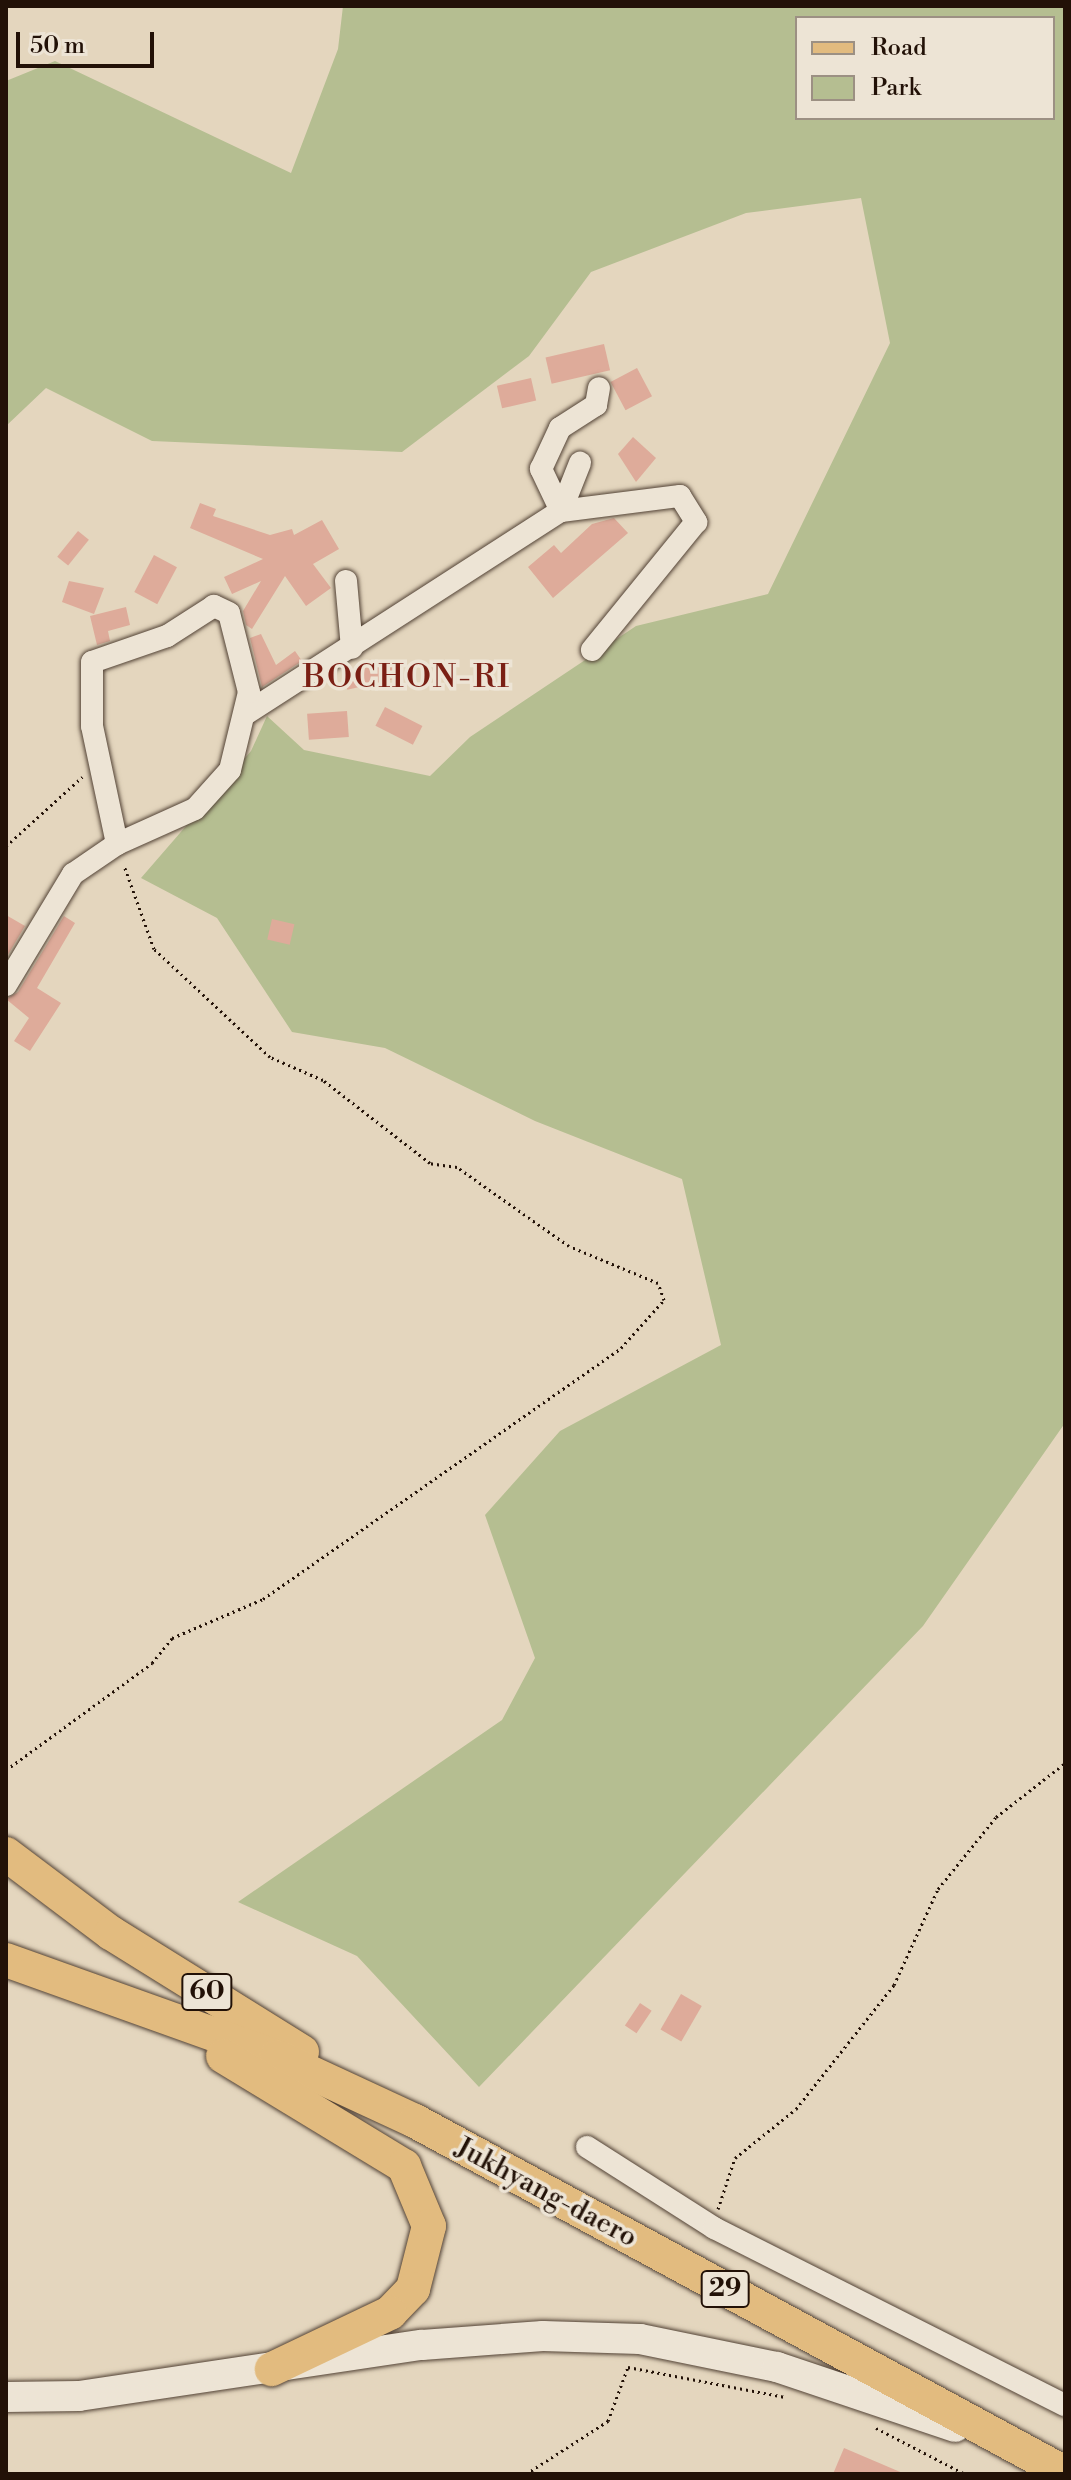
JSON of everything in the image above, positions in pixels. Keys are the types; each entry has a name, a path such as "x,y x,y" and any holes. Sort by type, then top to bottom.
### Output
{"main road":[{"name":"60","path":"6,1854 111,1933 415,2121"},
{"name":"Jukhyang-daero","path":"6,1960 277,2057 415,2121 1065,2473"},
{"path":"125,2001 379,2145 422,2194 426,2259 413,2289 390,2313 272,2369"},
{"path":"6,2397 79,2396 422,2345 543,2336 640,2339 777,2367 1034,2457"}],"street":[{"path":"561,511 541,469 560,428 596,405 599,388"},
{"path":"561,511 580,463"},
{"path":"247,713 561,511 680,496 696,522 592,650"},
{"path":"346,581 352,648"},
{"path":"6,985 73,874 117,844 195,809 230,770 247,713 241,651 229,613 214,606 167,636 92,662 100,761 117,844"},
{"path":"587,2147 714,2228 1065,2405"}],"path":[{"path":"6,846 100,761"},
{"path":"6,1770 152,1663 172,1638 263,1599 538,1399 621,1348 664,1300 658,1283 569,1246 457,1167 430,1163 323,1080 270,1057 154,949 117,844"},
{"path":"714,2228 735,2158 796,2109 846,2052 894,1985 938,1889 996,1817 1065,1763"},
{"path":"526,2474 608,2421 628,2367 794,2399"},
{"path":"861,2421 965,2474"}],"green space":[{"path":"343,6 1065,6 1065,1423 923,1626 479,2087 357,1956 238,1902 502,1720 535,1658 485,1515 560,1431 721,1345 682,1179 535,1121 385,1048 292,1032 217,918 141,878 251,751 267,716 304,750 430,776 470,737 636,626 768,594 890,343 861,198 746,213 591,272 529,356 402,452 152,441 46,388 6,426 6,81 55,61 291,173 338,49"}],"building":[{"path":"604,344 610,370 552,384 546,357"},
{"path":"637,368 652,396 626,410 611,382"},
{"path":"531,378 536,400 502,408 497,386"},
{"path":"633,437 656,458 636,482 618,454"},
{"path":"200,503 216,509 213,516 270,535 292,529 294,535 322,520 339,549 313,564 331,588 306,606 285,576 252,629 246,625 243,611 261,581 232,594 224,577 263,559 190,528"},
{"path":"614,518 628,533 553,598 528,567 554,545 561,553 592,524"},
{"path":"78,531 89,540 68,565 57,557"},
{"path":"154,555 177,567 157,604 134,592"},
{"path":"69,581 104,588 94,614 62,602"},
{"path":"126,607 130,625 108,631 110,641 97,645 90,616"},
{"path":"261,634 276,665 295,651 302,661 262,687 250,638"},
{"path":"392,661 396,679 347,690 343,672"},
{"path":"385,707 422,726 413,745 375,726"},
{"path":"347,711 349,737 309,740 307,714"},
{"path":"6,915 25,926 6,958"},
{"path":"64,916 75,923 37,988 61,1003 30,1051 14,1041 29,1018 6,999 18,992"},
{"path":"272,919 294,924 290,945 267,939"},
{"path":"681,1994 702,2006 681,2042 660,2030"},
{"path":"640,2003 652,2011 637,2033 625,2025"},
{"path":"844,2448 905,2474 833,2474"}],"district":[{"name":"BOCHON-RI","path":"407,677"}]}
